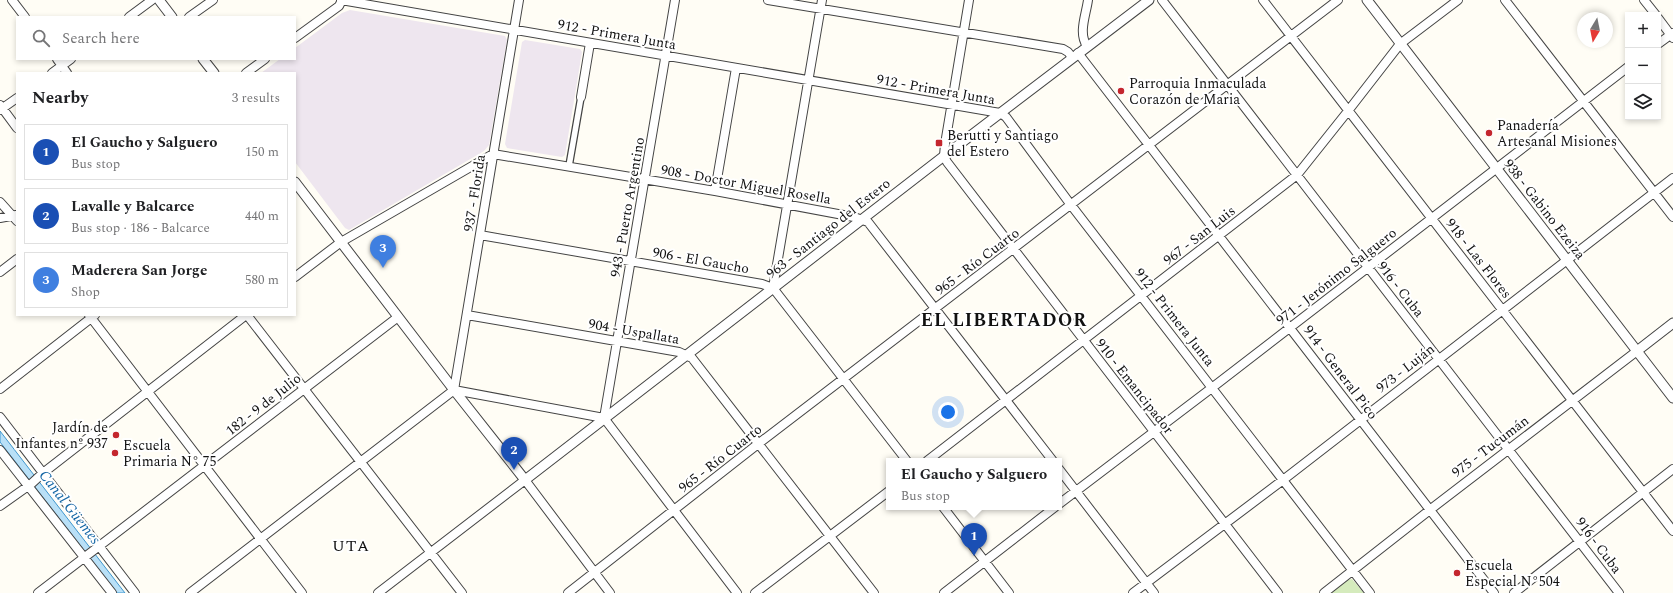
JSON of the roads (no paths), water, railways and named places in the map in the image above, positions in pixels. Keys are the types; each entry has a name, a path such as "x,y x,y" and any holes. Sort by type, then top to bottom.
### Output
{"street":[{"path":"12,0 24,16"},
{"path":"130,16 152,0"},
{"path":"160,0 171,16"},
{"path":"190,16 213,0"},
{"name":"937 - Florida","path":"454,390 518,0"},
{"name":"943 - Puerto Argentino","path":"604,418 675,0"},
{"name":"914 - General Pico","path":"768,0 1063,49 1075,55 1149,144 1431,509 1494,593"},
{"path":"822,0 773,288 905,458"},
{"path":"944,156 969,0"},
{"path":"1087,46 1083,41 1082,34 1088,0"},
{"name":"963 - Santiago del Estero","path":"525,480 1148,0"},
{"name":"916 - Cuba","path":"1162,0 1619,593"},
{"name":"918 - Las Flores","path":"1263,0 1673,532"},
{"name":"965 - Río Cuarto","path":"568,593 758,444 1338,0"},
{"name":"938 - Gabino Ezeiza","path":"1366,0 1673,398"},
{"name":"967 - San Luis","path":"931,458 1220,236 1297,174 1400,44 1458,0"},
{"path":"1505,0 1673,217"},
{"path":"1644,0 1654,12"},
{"path":"296,37 341,2"},
{"name":"912 - Primera Junta","path":"341,2 1000,113 1006,117 1071,205 1370,593"},
{"path":"1661,22 1672,35 1661,42"},
{"path":"569,166 590,43"},
{"path":"204,60 213,72"},
{"path":"247,72 264,60"},
{"path":"53,72 59,62 66,72"},
{"path":"715,191 736,68"},
{"name":"971 - Jerónimo Salguero","path":"1062,502 1213,388 1432,219 1495,168 1625,69"},
{"path":"16,99 1,108 16,127"},
{"path":"296,276 341,242 493,154"},
{"name":"908 - Doctor Miguel Rosella","path":"493,154 715,191 863,219"},
{"name":"910 - Emancipador","path":"944,156 946,162 1013,250 1278,593"},
{"name":"973 - Luján","path":"1133,593 1283,480 1673,178"},
{"path":"296,183 454,390 525,480 610,593"},
{"path":"0,202 16,217"},
{"path":"0,218 16,217"},
{"path":"863,219 868,222 1051,458"},
{"name":"906 - El Gaucho","path":"480,235 631,260 762,284 773,288"},
{"path":"0,272 16,260"},
{"name":"904 - Uspallata","path":"467,315 687,354 695,361 874,593"},
{"path":"0,389 92,316 148,392 302,593"},
{"path":"0,506 246,316"},
{"path":"248,316 305,388 462,593"},
{"name":"182 - 9 de Julio","path":"38,593 99,548 204,465 398,317"},
{"name":"975 - Tucumán","path":"1324,593 1673,323"},
{"path":"190,593 454,390 604,418 737,593"},
{"path":"0,417 41,474 135,593"},
{"path":"0,450 86,557 112,593"},
{"path":"1514,593 1673,469"},
{"path":"1062,473 1154,593"},
{"path":"378,593 525,480"},
{"path":"755,593 886,493"},
{"path":"945,510 1009,593"},
{"path":"944,593 1051,510"}],"water":[{"name":"Canal Güemes","path":"0,431 125,593 117,593 0,442"}],"place":[{"name":"Parroquia Inmaculada Corazón de Maria","path":"1121,91"},
{"name":"Panadería Artesanal Misiones","path":"1489,133"},
{"name":"Berutti y Santiago del Estero","path":"939,143"},
{"name":"Maderera San Jorge","path":"383,268"},
{"name":"Jardín de Infantes nº 937","path":"116,435"},
{"name":"Escuela Primaria N° 75","path":"115,453"},
{"name":"Lavalle y Balcarce","path":"514,470"},
{"name":"El Gaucho y Salguero","path":"974,556"},
{"name":"Escuela Especial N°504","path":"1457,573"}],"district":[{"name":"EL LIBERTADOR","path":"1004,320"},
{"name":"UTA","path":"351,545"}]}
